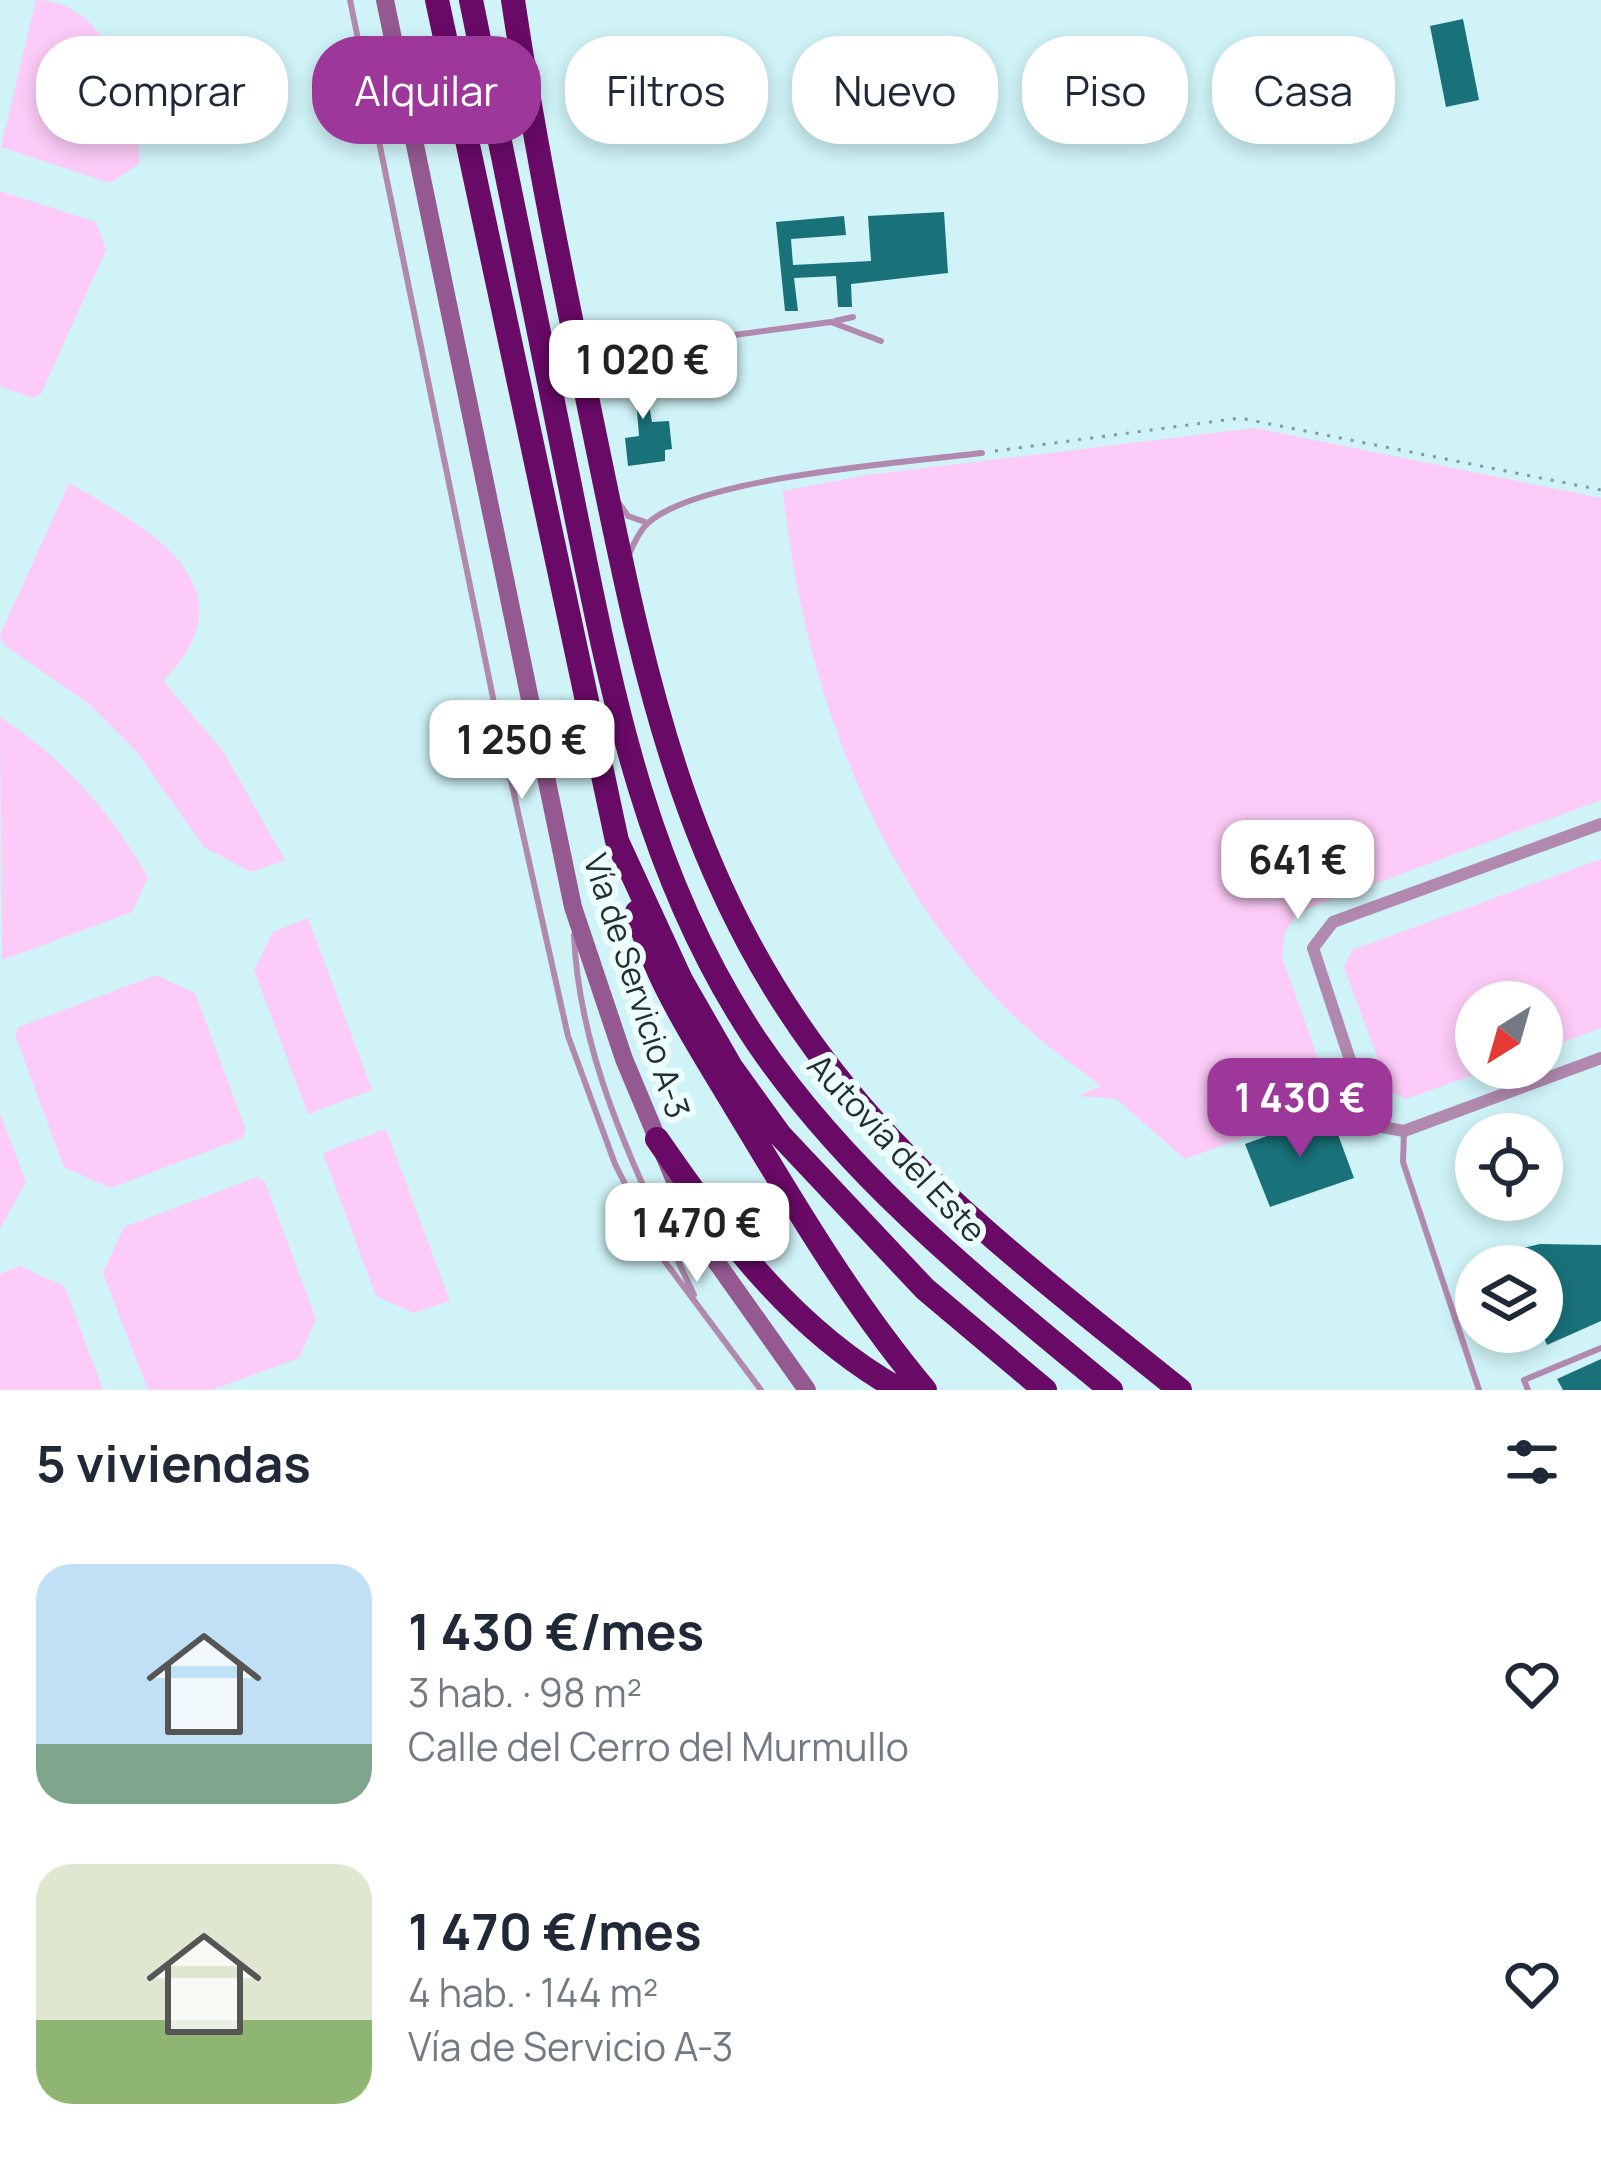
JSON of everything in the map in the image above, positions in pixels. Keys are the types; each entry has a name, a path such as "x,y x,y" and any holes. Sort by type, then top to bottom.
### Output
{"highway":[{"path":"436,0 617,841 645,942 695,1040 820,1249 925,1390"},
{"name":"Autovía del Este","path":"471,0 603,647 669,883 706,960 814,1119 946,1254 1111,1390"},
{"path":"513,0 536,154 625,582 676,784 741,932 791,1015 845,1088 958,1210 1180,1390"},
{"path":"617,841 681,980 731,1067 780,1135 850,1216 925,1289 1045,1390"},
{"path":"657,1139 758,1276 820,1335 900,1390"}],"main road":[{"name":"Vía de Servicio A-3","path":"385,0 573,907 657,1139 698,1236 807,1390"}],"street":[{"path":"1601,824 1333,922 1320,932 1312,948 1369,1112 1382,1127 1404,1131 1601,1058"}],"lane":[{"path":"350,0 562,1012 615,1164 663,1259 760,1390"},
{"path":"582,376 688,341 854,317"},
{"path":"831,322 881,341"},
{"path":"625,582 630,551 648,523 704,496 841,471 982,453"},
{"path":"605,485 628,516 648,523"},
{"path":"573,907 575,960 628,1158 701,1309"},
{"path":"1404,1131 1403,1162 1478,1390"},
{"path":"1528,1390 1524,1380 1601,1348"}],"path":[{"path":"982,453 1240,418 1601,490"}],"shaded area":[{"path":"36,0 61,5 83,17 101,36 36,36 36,144 139,144 139,164 110,183 1,147"},
{"path":"0,191 96,222 106,250 41,394 32,398 0,386"},
{"path":"1255,428 1601,498 1601,800 1301,911 1285,931 1282,957 1334,1104 1185,1159 1116,1099 1078,1096 1101,1086 1029,1030 976,976 930,916 891,852 857,783 830,712 793,565 783,491 866,475"},
{"path":"69,483 158,540 195,588 199,616 189,647 163,681 223,751 285,860 251,872 204,847 136,751 89,704 3,644 0,635"},
{"path":"0,717 84,788 148,877 132,912 2,960"},
{"path":"1601,859 1601,1028 1563,1042 1563,981 1455,981 1455,1082 1406,1099 1390,1092 1344,967 1352,950"},
{"path":"308,918 372,1090 308,1114 254,970 273,932"},
{"path":"156,975 195,993 246,1130 243,1138 110,1188 64,1167 15,1035 19,1027"},
{"path":"0,1113 26,1182 0,1229"},
{"path":"386,1129 450,1301 414,1313 376,1296 323,1153"},
{"path":"257,1177 265,1182 316,1319 299,1358 211,1390 148,1390 103,1273 124,1227"},
{"path":"20,1266 65,1287 103,1390 0,1390 0,1274"}],"building":[{"path":"1463,19 1479,100 1446,107 1430,26"},
{"path":"944,212 948,273 851,284 852,307 838,307 836,276 794,278 798,311 785,311 776,222 844,216 846,235 791,239 793,265 871,261 868,216"},
{"path":"642,364 652,422 669,421 672,449 665,450 665,461 628,466 625,438 639,436 635,386 613,390 612,374"},
{"path":"1330,1113 1354,1178 1270,1207 1245,1144"},
{"path":"1540,1244 1601,1245 1601,1321 1563,1338 1563,1245 1536,1245"},
{"path":"1601,1359 1601,1390 1563,1390 1557,1379"}]}
